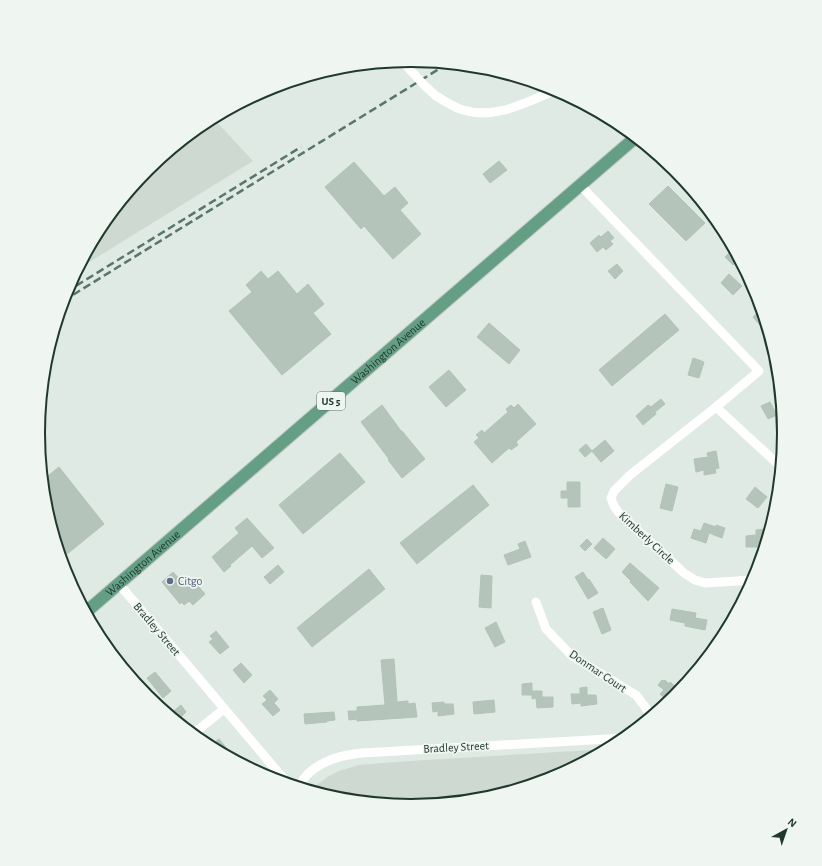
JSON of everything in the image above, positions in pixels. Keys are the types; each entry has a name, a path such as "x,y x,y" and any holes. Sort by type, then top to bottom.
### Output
{"main road":[{"name":"Washington Avenue","path":"90,609 632,141"}],"street":[{"path":"408,67 436,96 464,110 498,112 515,108 548,94"},
{"name":"Kimberly Circle","path":"580,185 759,371 630,475 614,491 611,498 619,513 684,573 695,580 705,583 746,581"},
{"path":"716,407 776,462"},
{"name":"Bradley Street","path":"119,584 280,775"},
{"name":"Donmar Court","path":"536,602 546,629 572,656 636,695 648,712"},
{"path":"198,730 224,709"},
{"name":"Bradley Street","path":"302,783 310,772 326,761 344,755 611,739"}],"shaded area":[{"path":"217,123 253,161 87,263 94,250 121,210 152,174 188,143"},
{"path":"594,750 573,761 529,780 506,787 459,796 411,799 387,798 363,796 315,787 339,771 359,765"}],"building":[{"path":"499,161 507,170 490,183 483,174"},
{"path":"354,162 384,196 395,187 408,203 400,210 421,234 393,259 364,226 361,229 325,187"},
{"path":"668,186 705,223 686,241 649,204"},
{"path":"608,231 614,238 610,241 613,244 606,250 603,247 597,252 590,243 599,235 601,237"},
{"path":"729,253 735,263 733,265 725,257"},
{"path":"617,264 623,271 615,279 608,271"},
{"path":"261,271 268,279 278,271 297,294 308,284 324,304 313,313 331,334 282,375 229,311 252,292 246,285"},
{"path":"729,274 742,286 733,295 721,283"},
{"path":"757,313 762,327 753,317"},
{"path":"665,314 679,330 612,386 599,370"},
{"path":"489,323 520,350 509,364 477,337"},
{"path":"693,358 704,362 699,378 688,375"},
{"path":"449,370 466,390 446,407 429,387"},
{"path":"661,399 665,404 643,425 636,416 648,405 651,407"},
{"path":"770,402 776,415 768,419 761,406"},
{"path":"518,404 536,424 516,442 518,445 511,450 509,448 492,463 474,442 479,438 476,435 482,430 484,433 508,412 506,409 511,405 514,408"},
{"path":"382,405 401,431 425,459 402,478 361,422"},
{"path":"605,440 614,451 601,462 592,451"},
{"path":"586,444 592,451 585,457 579,450"},
{"path":"716,451 719,468 715,469 716,473 704,475 704,470 696,472 694,459 708,457 707,453"},
{"path":"340,453 365,482 303,534 279,505"},
{"path":"59,467 104,524 66,555 57,528 48,476"},
{"path":"567,482 580,482 580,507 568,507 568,498 561,498 561,491 567,491"},
{"path":"666,484 678,487 672,511 660,508"},
{"path":"473,485 489,505 417,564 400,543"},
{"path":"755,487 767,497 758,508 746,499"},
{"path":"247,518 274,548 262,558 252,546 224,572 212,557 239,533 235,528"},
{"path":"704,523 725,528 722,538 709,533 706,543 691,538 694,529 701,531"},
{"path":"765,529 759,547 746,547 746,536 756,535 756,530"},
{"path":"603,538 615,549 606,559 594,548"},
{"path":"587,539 592,544 585,551 580,546"},
{"path":"525,541 531,557 508,565 504,555 520,549 518,544"},
{"path":"630,563 659,588 648,601 622,572"},
{"path":"278,565 284,572 270,584 264,577"},
{"path":"369,569 385,589 312,647 297,628"},
{"path":"173,572 184,584 191,578 205,594 193,605 189,601 184,605 182,602 180,604 162,582"},
{"path":"583,572 598,593 588,599 575,577"},
{"path":"481,575 492,576 491,608 479,607"},
{"path":"603,608 611,630 602,634 593,612"},
{"path":"672,609 696,613 695,618 707,620 705,630 685,626 685,623 670,620"},
{"path":"496,622 505,642 495,647 485,628"},
{"path":"216,631 229,647 220,654 209,642 213,639 210,636"},
{"path":"394,659 397,702 408,701 408,704 415,703 417,717 357,721 357,719 349,720 348,711 357,711 357,707 385,705 381,660"},
{"path":"241,663 252,675 244,683 233,670"},
{"path":"155,672 171,691 163,698 147,678"},
{"path":"662,680 665,680 669,684 670,682 675,686 664,697 660,694 664,690 658,685"},
{"path":"532,683 532,691 542,691 542,697 553,697 553,707 537,708 536,698 532,699 532,695 522,695 522,684"},
{"path":"587,687 587,695 596,695 597,704 581,706 581,703 572,704 571,694 580,694 580,688"},
{"path":"270,690 278,699 274,703 280,710 273,716 262,704 267,700 263,696"},
{"path":"494,700 495,712 474,714 473,702"},
{"path":"444,702 444,704 453,704 454,714 438,716 438,711 433,712 432,703"},
{"path":"181,705 186,712 181,717 174,711"},
{"path":"334,712 335,720 305,724 304,714"},
{"path":"219,739 228,750 215,742"}],"railway":[{"path":"72,295 440,68"},
{"path":"76,286 301,147"}],"place":[{"name":"Citgo","path":"170,581"}]}
